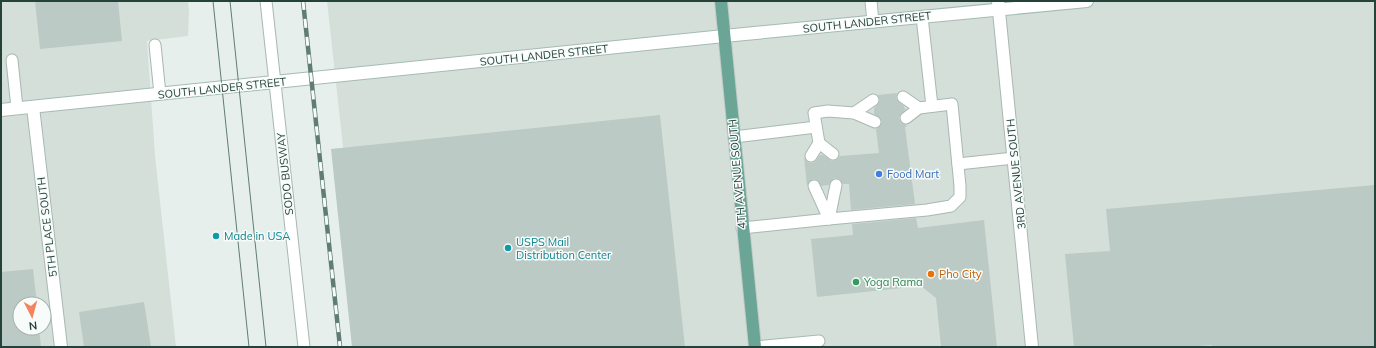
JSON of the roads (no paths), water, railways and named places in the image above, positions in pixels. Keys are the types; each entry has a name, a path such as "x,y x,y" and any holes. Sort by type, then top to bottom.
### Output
{"main road":[{"name":"4TH AVENUE SOUTH","path":"721,1 742,228 755,347"},
{"name":"SOUTH LANDER STREET","path":"1,110 922,17 998,5 1088,1"},
{"name":"3RD AVENUE SOUTH","path":"998,5 1032,347"},
{"name":"5TH PLACE SOUTH","path":"33,107 62,347"}],"lane":[{"name":"SODO BUSWAY","path":"266,1 304,347"},
{"path":"871,1 873,22"},
{"path":"922,17 932,106"},
{"path":"155,45 160,94"},
{"path":"12,60 17,108"},
{"path":"903,97 919,108"},
{"path":"854,113 873,100"},
{"path":"742,228 927,210 951,206 960,197 952,104 919,108 906,118"},
{"path":"833,154 819,143 814,113 828,111 854,113 875,122"},
{"path":"734,137 816,127"},
{"path":"811,156 819,143"},
{"path":"958,164 1014,158"},
{"path":"829,219 836,184"},
{"path":"814,186 829,219"},
{"path":"755,347 819,340"}],"tram line":[{"path":"213,1 249,347"},
{"path":"230,1 266,347"}],"railway":[{"path":"303,1 340,347"}],"place":[{"name":"Food Mart","path":"879,174"},
{"name":"Made in USA","path":"216,236"},
{"name":"USPS Mail Distribution Center","path":"508,248"},
{"name":"Pho City","path":"931,274"},
{"name":"Yoga Rama","path":"856,282"}]}
